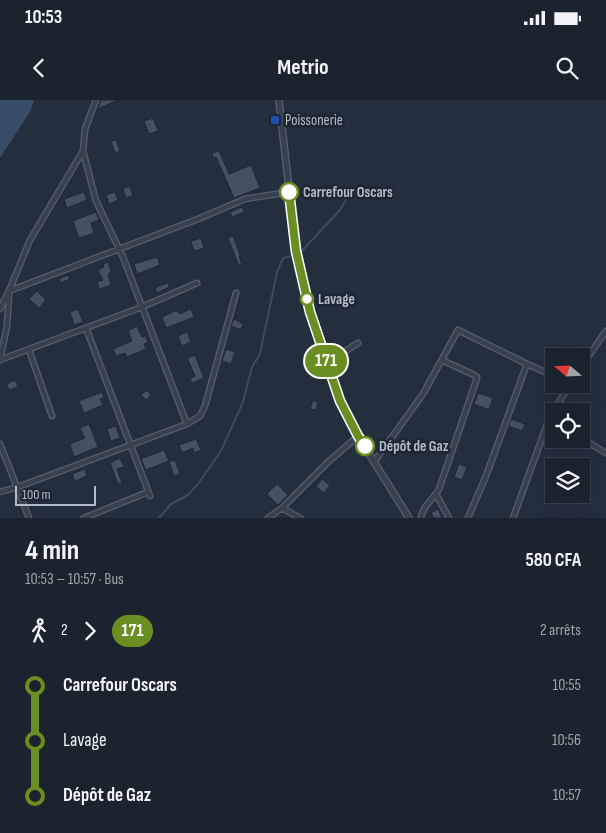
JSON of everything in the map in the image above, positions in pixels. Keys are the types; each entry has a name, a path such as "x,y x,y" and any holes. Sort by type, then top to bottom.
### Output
{"street":[{"path":"96,100 85,129 83,151 96,201 119,248 187,424"},
{"path":"279,100 296,251 304,288 327,363 340,401 358,436 409,518"},
{"path":"0,309 30,240 83,151"},
{"path":"9,291 198,219 249,197 289,192"},
{"path":"9,291 6,326 0,360 142,307 197,283"},
{"path":"0,492 187,424 200,416 205,406 236,293"},
{"path":"84,518 149,494 86,328"},
{"path":"374,462 423,394 458,330 545,372"},
{"path":"590,354 606,331"},
{"path":"327,363 358,343"},
{"path":"28,350 52,416"},
{"path":"421,518 421,513 436,494 476,377 442,360"},
{"path":"468,518 486,476 527,364"},
{"path":"268,518 282,508 327,463 358,436"},
{"path":"513,518 545,438"},
{"path":"590,443 606,453"},
{"path":"0,444 29,518"},
{"path":"436,494 449,518"},
{"path":"282,508 300,518"}],"water":[{"path":"0,100 34,100 31,110 0,158"}],"building":[{"path":"101,100 118,100 98,109"},
{"path":"153,118 158,131 149,134 144,121"},
{"path":"116,140 120,151 115,153 111,141"},
{"path":"219,151 229,174 251,165 260,188 234,198 216,157 213,158 212,153"},
{"path":"129,186 133,195 126,198 123,189"},
{"path":"84,192 87,200 67,208 64,199"},
{"path":"115,192 118,200 109,204 106,195"},
{"path":"242,207 244,212 232,217 230,212"},
{"path":"96,212 99,220 91,223 94,233 79,238 73,221"},
{"path":"233,236 242,265 239,266 228,238"},
{"path":"201,238 204,248 194,251 191,241"},
{"path":"157,257 160,265 137,274 134,264"},
{"path":"108,262 111,272 108,274 111,285 99,289 97,282 103,280 98,270 104,267 103,264"},
{"path":"68,275 70,279 61,283 59,279"},
{"path":"168,283 169,287 157,293 155,288"},
{"path":"37,291 46,300 39,308 29,299"},
{"path":"78,309 83,322 74,325 70,312"},
{"path":"191,309 194,317 166,328 162,317 177,310 179,314"},
{"path":"234,319 243,324 241,330 231,326"},
{"path":"137,326 142,337 145,336 148,342 144,344 146,349 127,357 125,353 116,356 113,349 132,341 128,331"},
{"path":"187,332 191,342 182,346 178,336"},
{"path":"226,349 235,352 231,364 222,361"},
{"path":"195,355 204,378 192,383 190,378 195,376 187,358"},
{"path":"15,380 18,387 9,390 7,384"},
{"path":"147,390 151,395 146,400 141,395"},
{"path":"102,392 104,398 100,399 103,405 84,413 79,401"},
{"path":"478,393 493,398 489,410 474,404"},
{"path":"313,400 318,402 316,410 310,409"},
{"path":"511,419 525,424 522,431 509,426"},
{"path":"89,424 98,447 74,457 70,444 85,438 80,428"},
{"path":"116,426 120,438 111,441 107,429"},
{"path":"196,439 201,450 194,453 193,448 182,453 179,445"},
{"path":"164,450 169,461 146,470 141,459"},
{"path":"120,458 124,467 117,469 122,483 118,484 110,463"},
{"path":"175,460 180,474 174,476 169,462"},
{"path":"459,464 467,467 462,480 454,477"},
{"path":"85,469 87,476 75,481 72,474"},
{"path":"322,479 330,485 324,493 316,487"},
{"path":"277,484 288,495 278,505 267,494"},
{"path":"438,509 442,518 434,518 431,513"}],"waterway":[{"path":"300,253 339,211 350,194"},
{"path":"159,518 171,504 188,495 221,451 243,402 252,367 260,354 277,272 283,258 291,256"}],"bus line":[{"name":"171","path":"289,192 296,251 310,312 340,401 365,446"}],"place":[{"name":"Poissonerie","path":"275,120"},
{"name":"Carrefour Oscars","path":"289,192"},
{"name":"Lavage","path":"307,299"},
{"name":"Dépôt de Gaz","path":"365,446"}]}
